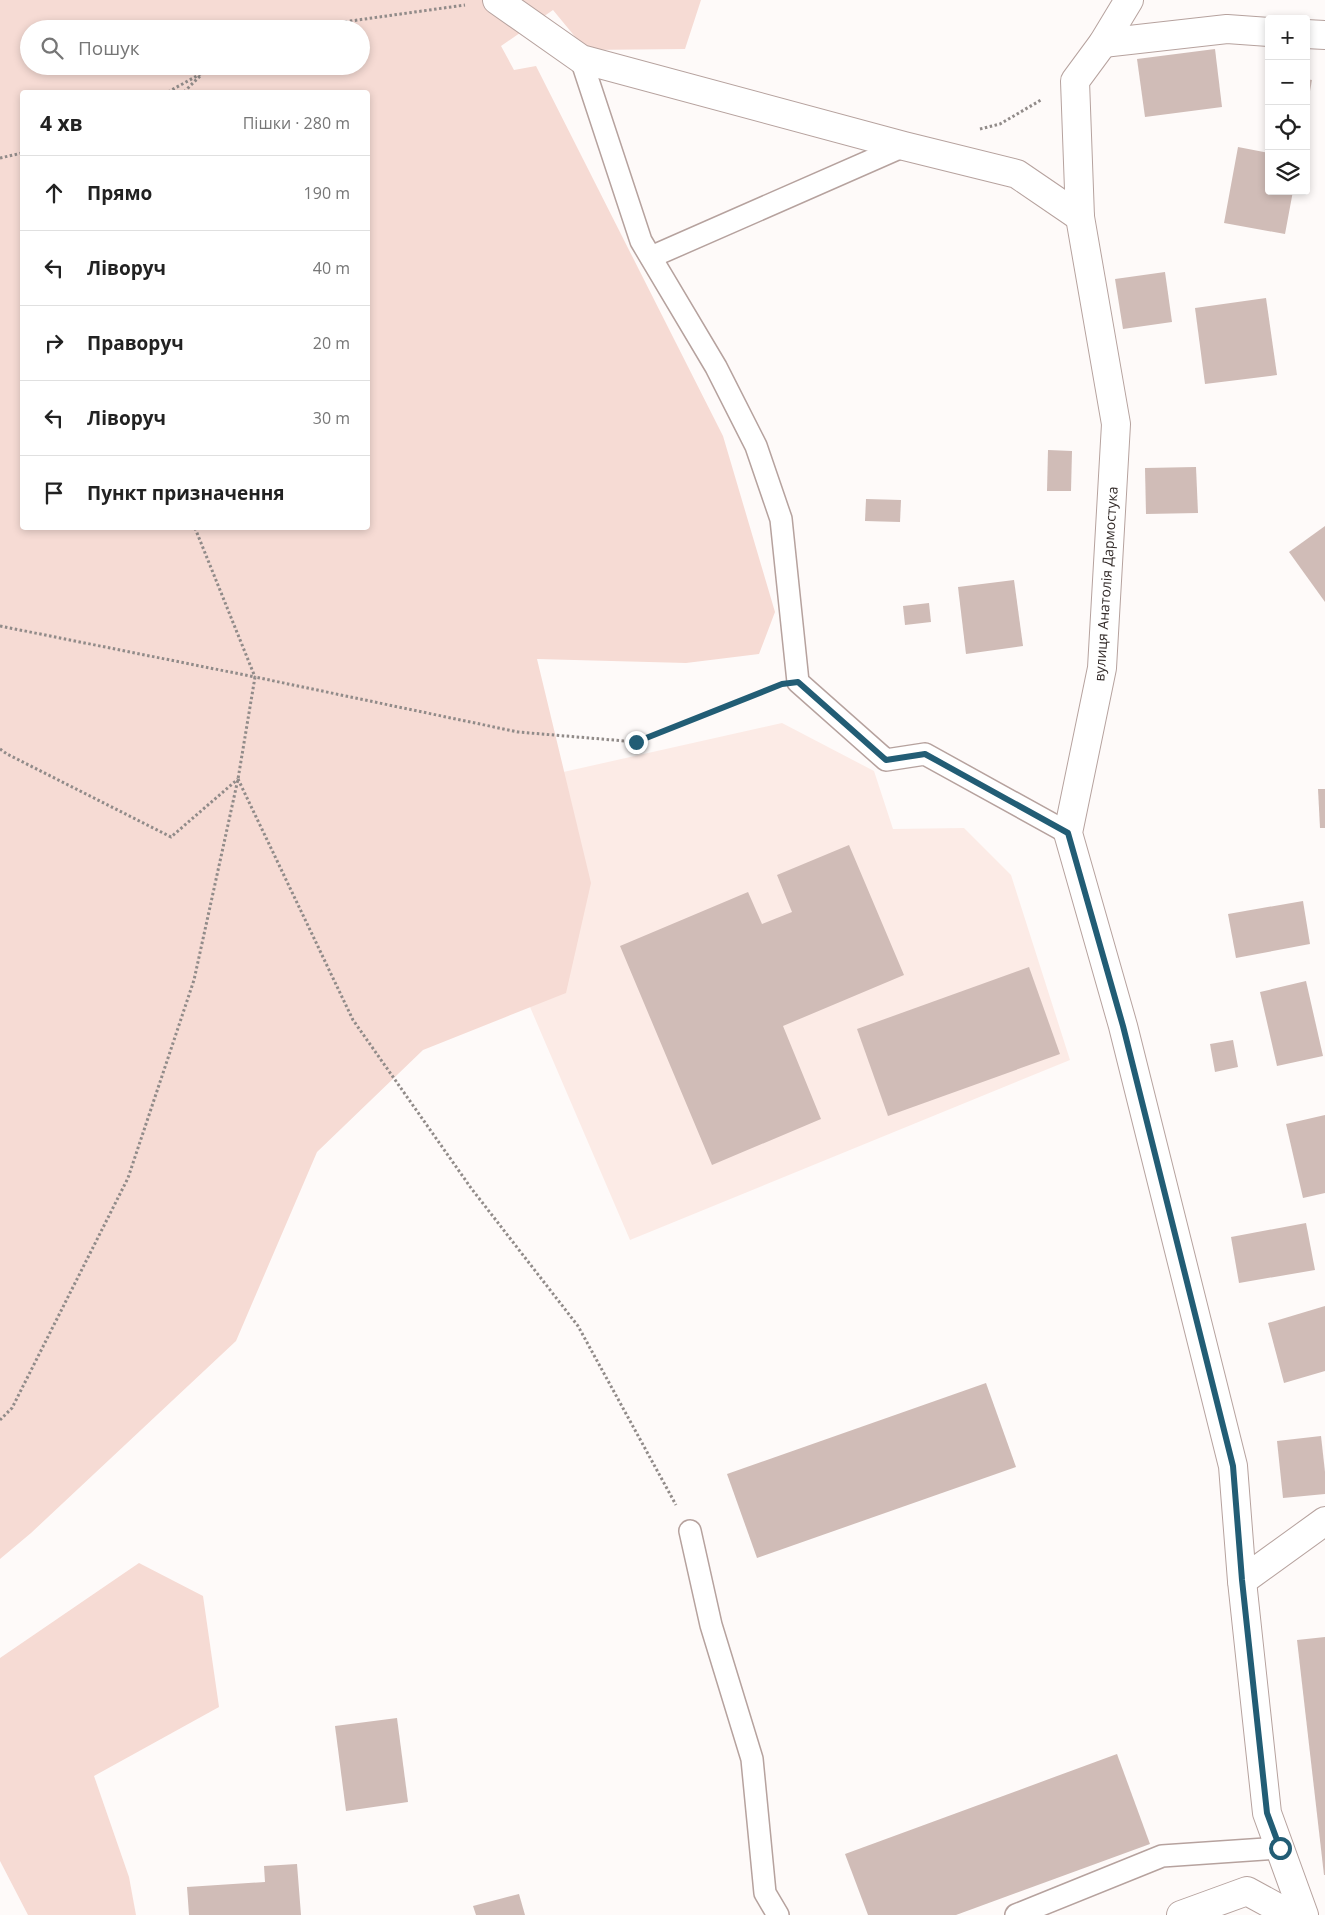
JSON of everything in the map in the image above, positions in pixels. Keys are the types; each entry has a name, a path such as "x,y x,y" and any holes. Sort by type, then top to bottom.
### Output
{"street":[{"path":"497,0 581,58 904,146 1017,174 1080,217"},
{"path":"1074,80 1103,43 1129,1"},
{"path":"1103,43 1227,29 1265,32"},
{"path":"1310,34 1325,35"},
{"name":"вулиця Анатолія Дармостука","path":"1074,80 1080,217 1116,424 1102,668 1068,833 1123,1026 1233,1466 1242,1580 1267,1813 1304,1915"},
{"path":"1242,1580 1325,1522"},
{"path":"1181,1915 1247,1891 1291,1915"}],"lane":[{"path":"581,58 641,241 716,366 756,446 781,519 798,682 886,760 925,754 1068,833"},
{"path":"651,257 904,146"},
{"path":"690,1531 711,1625 752,1759 765,1894 778,1915"},
{"path":"1016,1915 1162,1856 1280,1848"}],"path":[{"path":"357,20 497,0"},
{"path":"172,90 199,75"},
{"path":"186,90 201,75"},
{"path":"971,131 1000,124 1074,80"},
{"path":"0,158 20,153"},
{"path":"0,1420 12,1408 128,1178 194,980 238,779 255,677 196,530"},
{"path":"0,626 518,732 636,742 782,684 798,682"},
{"path":"0,749 171,837 238,779"},
{"path":"238,779 354,1020 471,1188 578,1326 690,1531"}],"shaded area":[{"path":"0,0 701,0 685,49 586,50 553,10 501,46 514,70 536,66 723,436 775,612 759,654 686,663 537,659 591,883 566,993 423,1050 317,1152 236,1341 31,1533 0,1559"},
{"path":"782,723 874,771 893,829 964,828 1011,875 1070,1060 630,1240 527,1000 550,775"},
{"path":"139,1563 203,1596 219,1707 94,1776 129,1877 136,1915 28,1915 0,1861 0,1658"}],"building":[{"path":"1215,49 1222,107 1145,117 1137,59"},
{"path":"1238,147 1265,152 1265,195 1292,195 1285,234 1224,223"},
{"path":"1165,272 1172,322 1123,329 1115,279"},
{"path":"1266,298 1277,375 1205,384 1195,308"},
{"path":"1048,450 1072,451 1071,491 1047,491"},
{"path":"1196,467 1198,513 1146,514 1145,468"},
{"path":"866,499 901,500 900,522 865,521"},
{"path":"1325,526 1325,602 1289,552"},
{"path":"1014,580 1023,646 966,654 958,587"},
{"path":"929,603 931,622 905,625 903,606"},
{"path":"1318,789 1325,789 1325,828 1320,828"},
{"path":"849,845 904,975 783,1026 821,1119 712,1165 620,946 748,892 762,924 792,912 777,875"},
{"path":"1303,901 1310,944 1236,958 1228,914"},
{"path":"1029,967 1060,1054 888,1116 857,1029"},
{"path":"1306,981 1323,1056 1277,1066 1260,992"},
{"path":"1233,1040 1238,1067 1215,1072 1210,1044"},
{"path":"1325,1115 1325,1193 1303,1198 1286,1124"},
{"path":"1306,1223 1315,1270 1239,1283 1231,1237"},
{"path":"1325,1306 1325,1371 1284,1383 1268,1323"},
{"path":"986,1383 1016,1467 757,1558 727,1474"},
{"path":"1321,1436 1325,1472 1325,1494 1283,1498 1277,1441"},
{"path":"1325,1637 1325,1875 1324,1875 1297,1640"},
{"path":"397,1718 408,1802 346,1811 335,1726"},
{"path":"1117,1754 1150,1844 956,1915 868,1915 845,1854"},
{"path":"297,1864 301,1915 189,1915 187,1887 265,1882 264,1866"},
{"path":"519,1894 525,1915 476,1915 473,1906"}],"route":[{"path":"636,742 782,684 798,682 886,760 925,754 1068,833 1123,1026 1233,1466 1242,1580 1267,1813 1280,1848"}]}
